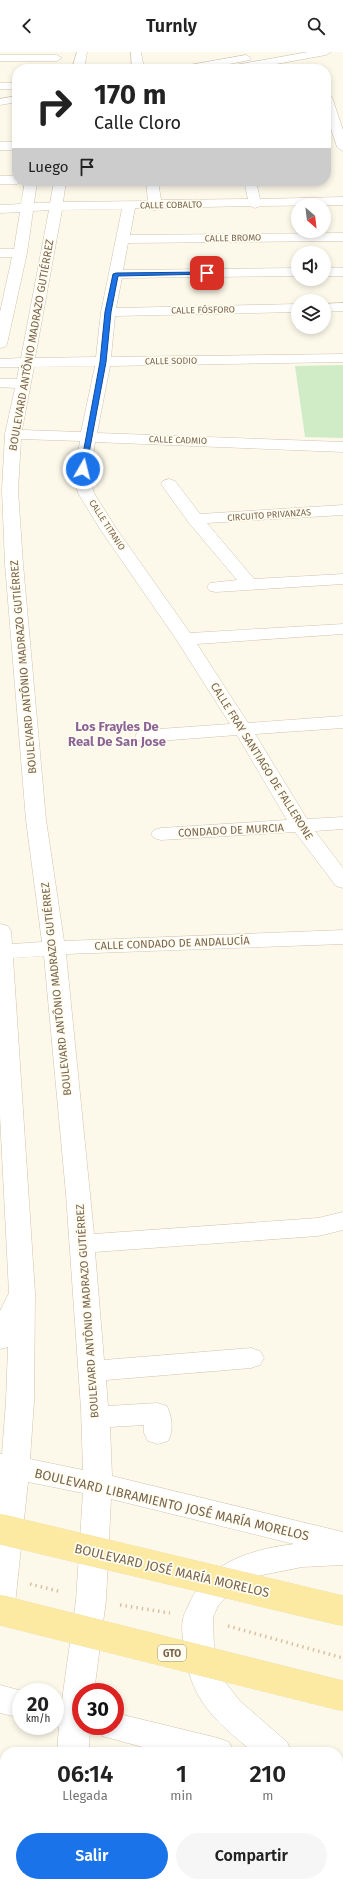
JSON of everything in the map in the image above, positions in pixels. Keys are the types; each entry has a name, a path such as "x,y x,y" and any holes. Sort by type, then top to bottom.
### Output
{"main road":[{"name":"BOULEVARD JOSÉ MARÍA MORELOS","path":"0,1529 343,1611"},
{"name":"GTO","path":"0,1610 343,1696"}],"street":[{"path":"79,64 82,52"},
{"path":"136,52 137,64"},
{"path":"212,64 278,52"},
{"path":"229,61 313,56 326,52"},
{"path":"0,58 58,55"},
{"path":"0,86 12,86"},
{"path":"0,102 12,100"},
{"path":"0,112 12,109"},
{"path":"331,112 343,148"},
{"path":"0,146 12,146"},
{"path":"0,180 12,180"},
{"path":"0,339 6,294 20,254 30,186"},
{"name":"BOULEVARD ANTÔNIO MADRAZO GUTIÉRREZ","path":"59,186 26,374 12,434 7,565 36,820 54,948 82,1244 95,1417 98,1484 91,1600 70,1716 73,1747"},
{"path":"153,186 155,206"},
{"path":"251,186 255,204"},
{"name":"CALLE COBALTO","path":"0,209 56,206 155,206 343,201"},
{"name":"CALLE TITANIO","path":"128,206 123,239 108,312 103,362 88,436 82,479 86,493 108,528 186,639"},
{"name":"CALLE BROMO","path":"123,239 343,237"},
{"path":"0,253 20,254"},
{"path":"116,274 291,272"},
{"path":"331,272 343,272"},
{"path":"331,308 343,307"},
{"name":"CALLE FÓSFORO","path":"108,312 291,308"},
{"name":"CALLE SODIO","path":"0,363 26,374 103,362 343,358"},
{"path":"0,383 26,374"},
{"name":"CALLE CADMIO","path":"12,434 343,447"},
{"path":"169,484 195,520 250,585"},
{"name":"CIRCUITO PRIVANZAS","path":"195,520 343,510"},
{"path":"216,587 343,579"},
{"path":"186,639 343,629"},
{"name":"CALLE FRAY SANTIAGO DE FALLERONE","path":"186,639 242,728 300,826 343,882"},
{"path":"145,736 343,722"},
{"name":"CONDADO DE MURCIA","path":"162,834 343,823"},
{"name":"CALLE CONDADO DE ANDALUCÍA","path":"1,941 54,948 343,937"},
{"path":"0,1604 8,1466 20,1401 22,1293 9,1223 1,941"},
{"path":"82,1244 318,1227 343,1221"},
{"path":"0,1339 22,1293"},
{"path":"92,1371 251,1358"},
{"path":"95,1417 157,1414 158,1433"},
{"name":"BOULEVARD LIBRAMIENTO JOSÉ MARÍA MORELOS","path":"8,1466 98,1484 343,1544"},
{"path":"270,1747 229,1712 208,1683 199,1647 198,1618 212,1589 240,1570 276,1558 313,1553 343,1553"},
{"path":"0,1699 12,1702"},
{"path":"124,1729 198,1747"}],"green space":[{"path":"343,365 343,438 305,437 295,366"}],"district":[{"name":"Los Frayles De Real De San Jose","path":"117,734"}],"route":[{"path":"83,469 103,362 108,312 116,274 207,273"}]}
